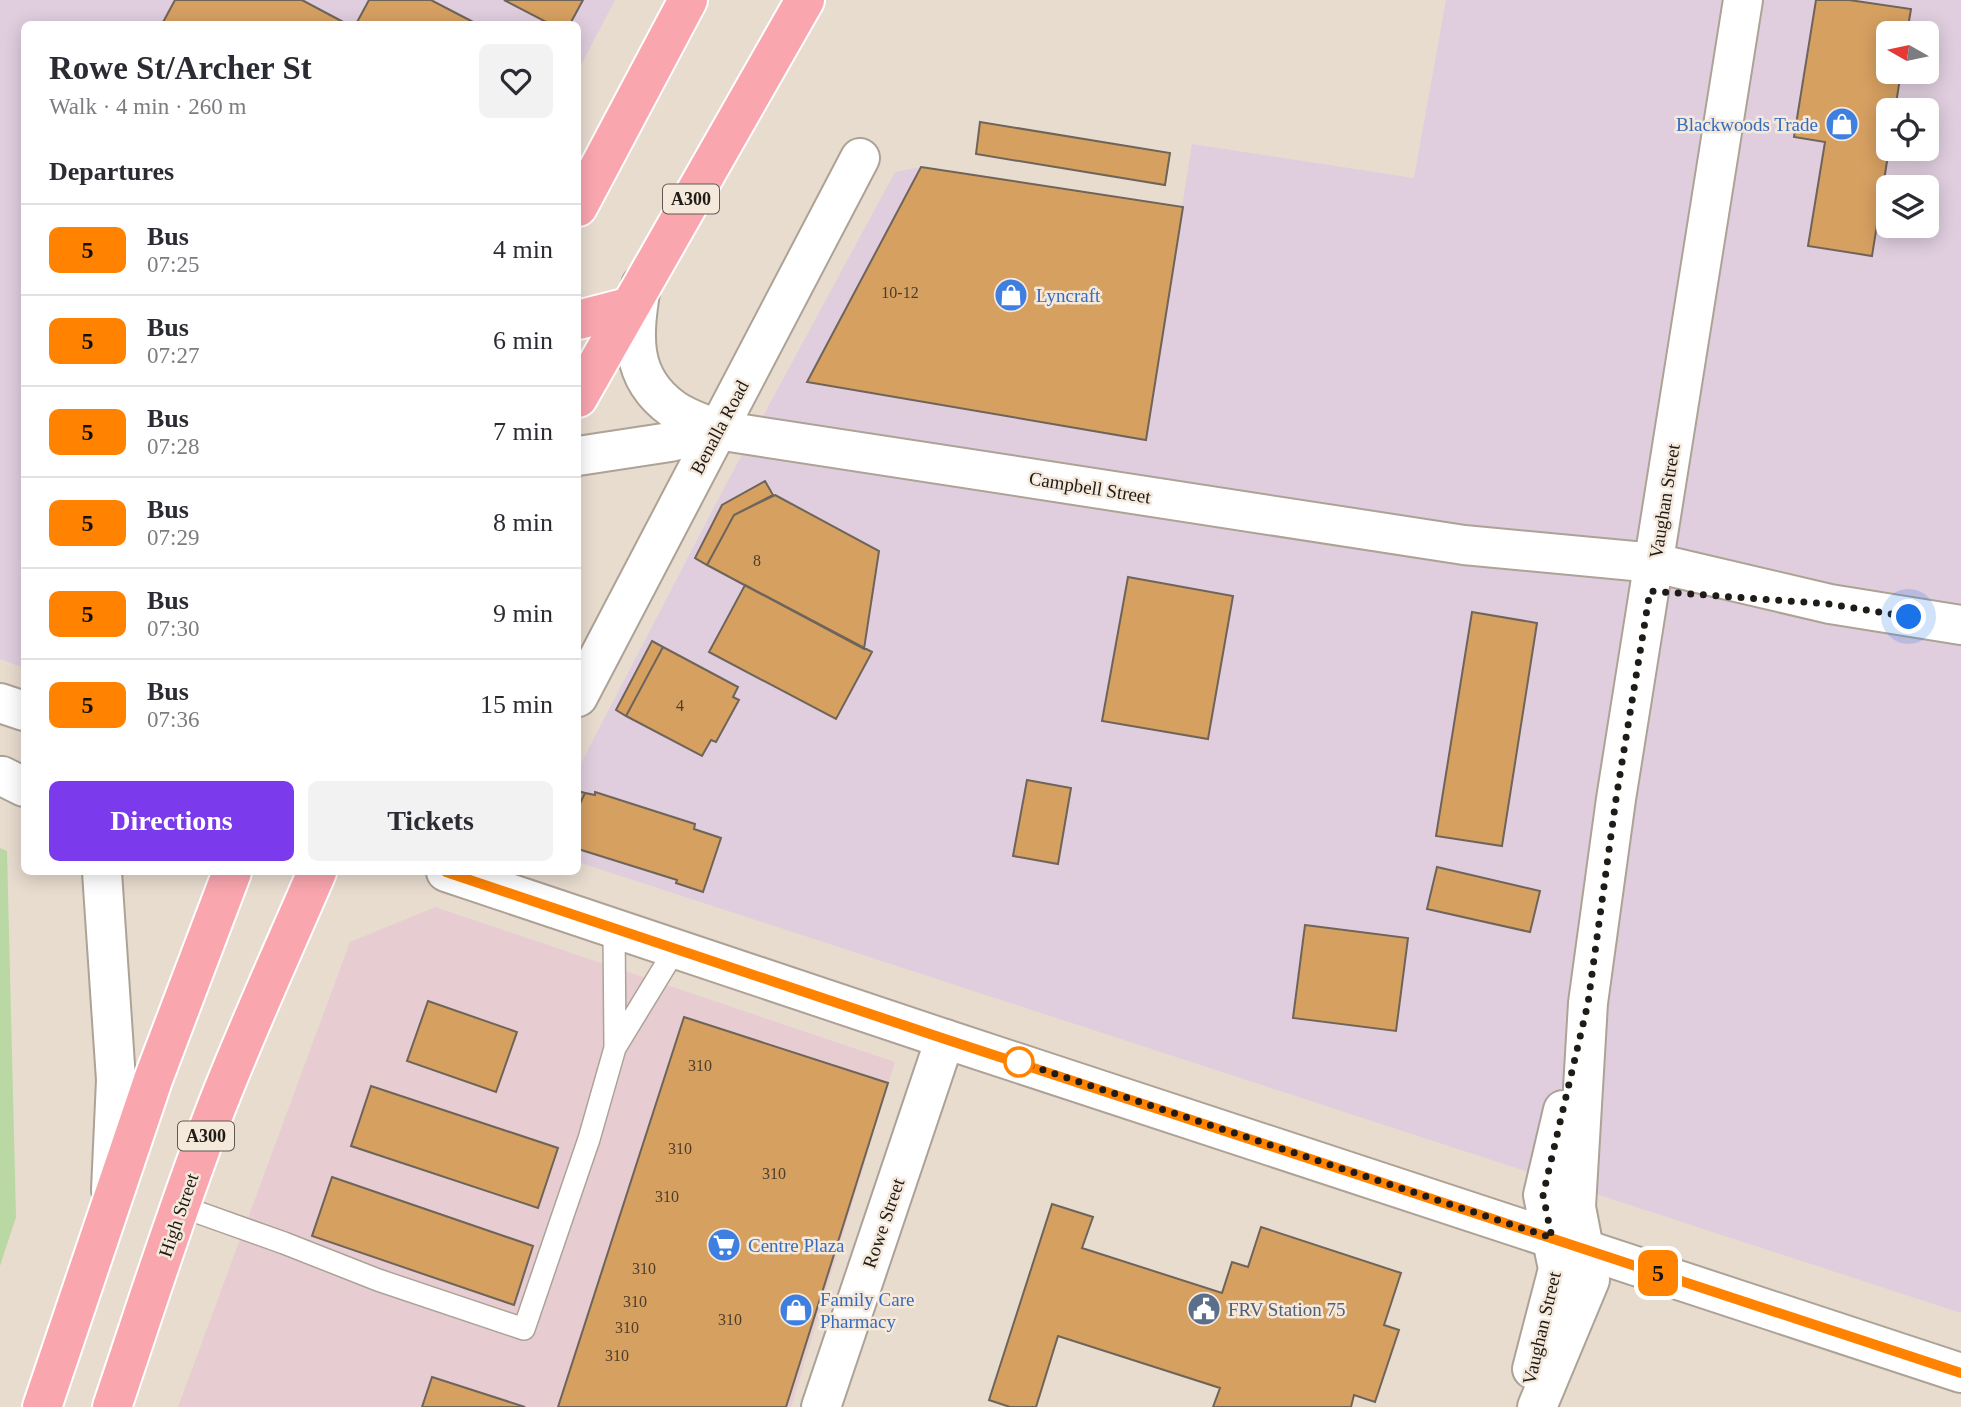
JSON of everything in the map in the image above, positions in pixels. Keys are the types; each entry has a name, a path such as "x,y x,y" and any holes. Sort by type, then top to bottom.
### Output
{"highway":[{"path":"581,201 688,0"},
{"name":"A300","path":"581,393 805,0"},
{"path":"581,319 634,296"},
{"path":"42,1407 154,1077 231,875"},
{"name":"High Street","path":"112,1407 180,1206 238,1054 316,875"}],"street":[{"name":"Vaughan Street","path":"1522,1407 1576,1207 1588,1003 1616,799 1743,0"},
{"name":"Benalla Road","path":"581,691 860,158"},
{"path":"634,296 636,359 652,388 673,409 717,430"},
{"path":"581,456 670,442 717,430"},
{"name":"Campbell Street","path":"717,430 1961,625"},
{"path":"0,703 21,710"},
{"path":"102,875 116,1080 110,1206"},
{"path":"466,875 524,884 614,928 1961,1373"},
{"name":"Rowe Street","path":"821,1407 945,1039"},
{"name":"Vaughan Street","path":"1537,1407 1590,1280 1567,1243"}],"lane":[{"path":"614,928 615,1048"},
{"path":"180,1206 378,1280 524,1329 589,1139 615,1048 676,948"}],"shaded area":[{"path":"0,0 615,0 581,65 581,21 21,21 21,667 0,659"},
{"path":"1446,0 1961,0 1961,1313 581,863 581,763 723,490 895,172 921,167 1182,207 1192,144 1414,178"},
{"name":"Centre Plaza","path":"435,907 895,1062 791,1407 178,1407 350,942"}],"green space":[{"path":"0,848 7,851 16,1217 0,1266"}],"building":[{"path":"175,0 302,0 341,21 164,21"},
{"path":"369,0 431,0 471,21 358,21"},
{"path":"504,0 583,0 572,21 544,21"},
{"name":"Blackwoods Trade","path":"1816,0 1849,0 1911,9 1909,21 1876,21 1876,84 1899,84 1897,98 1876,98 1876,161 1887,161 1885,175 1876,175 1876,231 1872,256 1808,246 1825,142 1794,137"},
{"path":"980,122 1170,153 1165,185 976,154"},
{"name":"Lyncraft","path":"921,167 1183,207 1146,440 807,382"},
{"path":"765,481 773,495 734,515 707,565 695,558 722,505"},
{"path":"775,495 879,551 864,649 707,565 734,515"},
{"path":"1128,577 1233,596 1208,739 1102,721"},
{"path":"745,585 872,652 836,719 709,652"},
{"path":"1472,612 1537,623 1502,846 1436,836"},
{"path":"652,641 663,647 626,716 616,710"},
{"path":"663,647 738,687 733,697 739,700 716,742 711,740 702,756 626,716"},
{"path":"1027,780 1071,788 1058,864 1013,856"},
{"path":"595,792 695,824 694,829 721,838 703,892 676,883 677,880 581,850 581,802 585,793 595,795"},
{"path":"1437,867 1540,891 1530,932 1427,909"},
{"path":"1305,925 1408,938 1396,1031 1293,1018"},
{"path":"428,1001 517,1032 496,1092 407,1061"},
{"name":"Centre Plaza","path":"684,1017 888,1083 786,1407 558,1407"},
{"path":"371,1086 558,1148 538,1208 351,1146"},
{"path":"332,1177 533,1246 514,1305 312,1236"},
{"name":"FRV Station 75","path":"1052,1204 1093,1217 1082,1248 1222,1293 1232,1262 1248,1267 1261,1227 1401,1273 1384,1325 1399,1330 1375,1402 1354,1395 1351,1407 1213,1407 1220,1388 1058,1336 1036,1407 1010,1407 989,1400"},
{"path":"432,1377 525,1407 422,1407"}],"bus line":[{"name":"5","path":"455,875 1961,1373"}],"place":[{"name":"Blackwoods Trade","path":"1842,124"},
{"name":"Lyncraft","path":"1011,295"},
{"name":"Centre Plaza","path":"724,1245"},
{"name":"FRV Station 75","path":"1204,1309"},
{"name":"Family Care Pharmacy","path":"796,1310"}],"route":[{"path":"1019,1062 1013,1060 1552,1238 1543,1195 1588,1003 1616,799 1650,591 1830,604 1909,617"}]}
